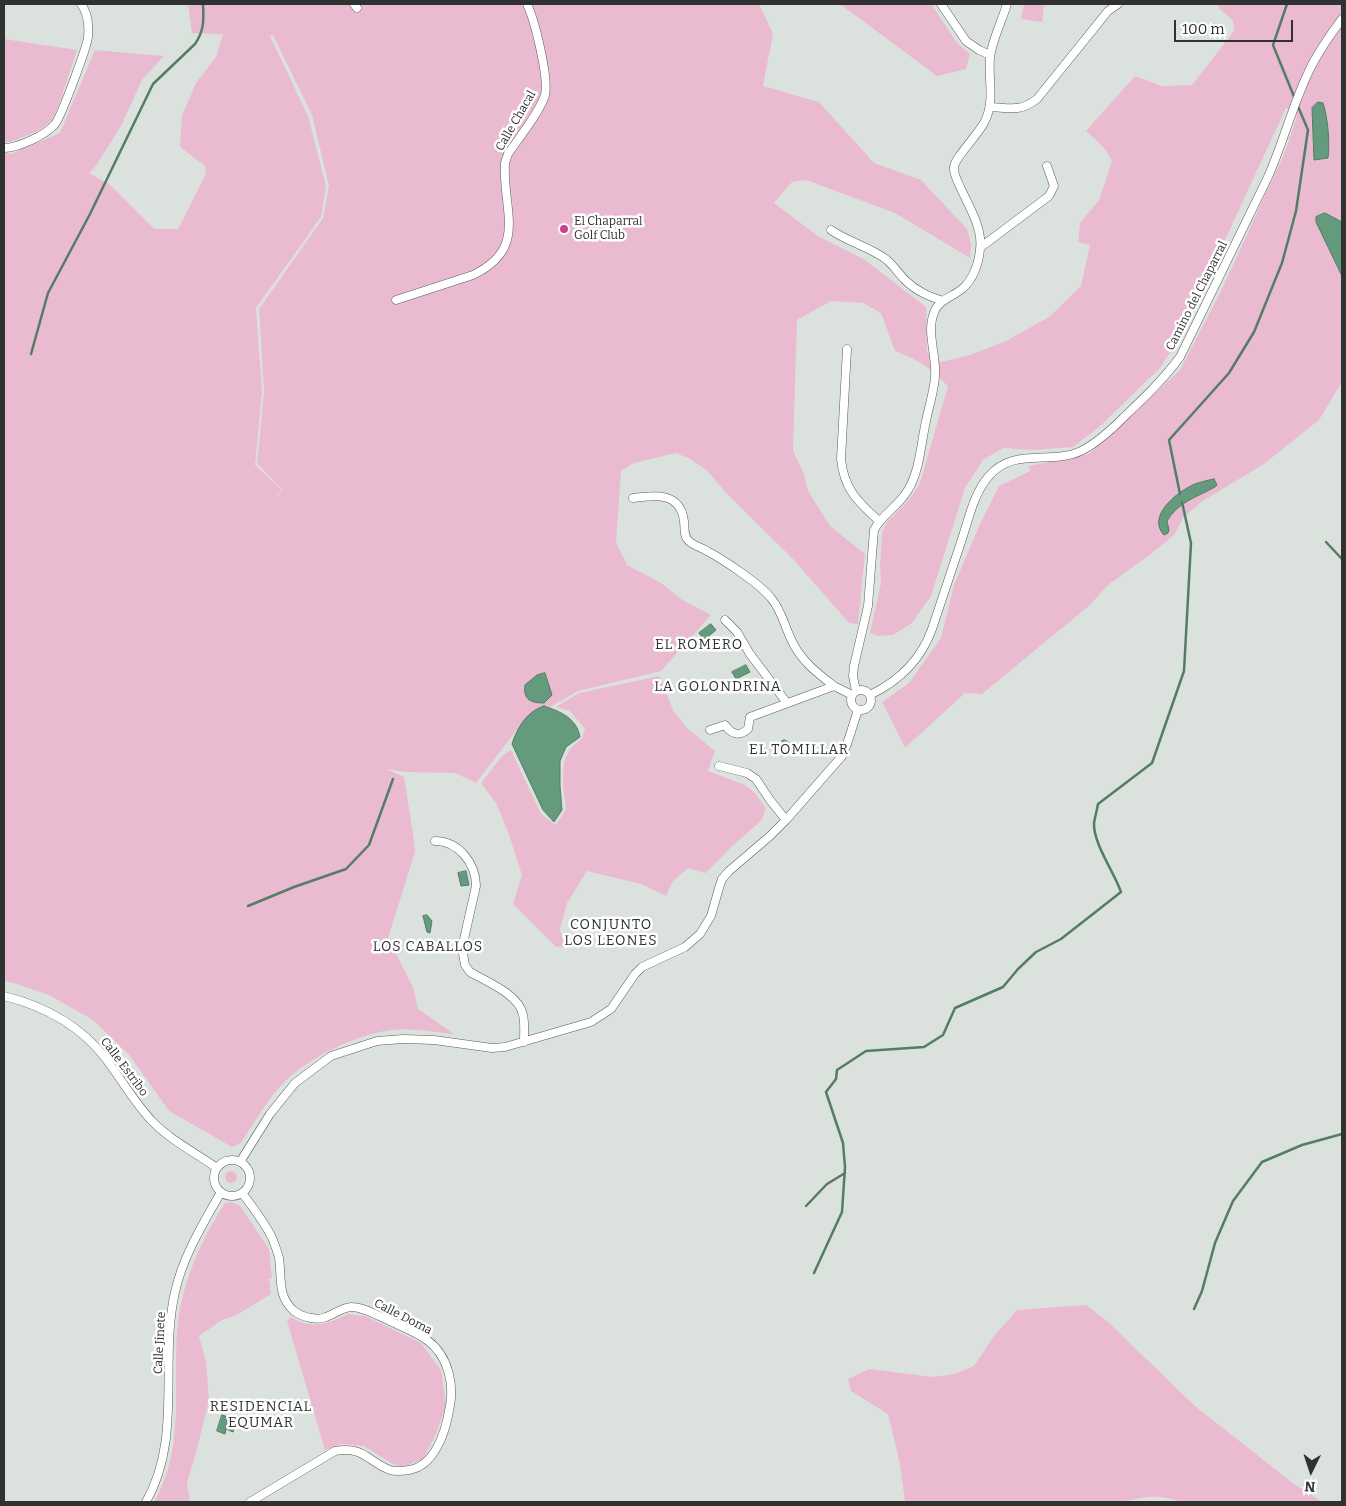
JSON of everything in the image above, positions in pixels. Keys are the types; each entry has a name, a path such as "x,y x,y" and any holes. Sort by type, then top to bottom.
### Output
{"street":[{"path":"4,148 17,145 48,131 59,119 88,39 89,23 81,4"},
{"name":"Calle Chacal","path":"396,300 484,270 496,259 506,242 510,224 505,163 508,154 541,104 546,88 544,68 527,4"},
{"path":"941,4 966,41 990,55"},
{"path":"858,710 852,704 854,666 868,606 874,530 879,520 902,499 909,489 915,473 935,377 932,321 937,306 963,289 970,281 979,259 981,247 977,227 954,168 956,160 980,131 990,107 990,55 1007,4"},
{"path":"990,107 1017,109 1027,107 1037,99 1108,11 1118,4"},
{"name":"Camino del Chaparral","path":"870,695 883,689 904,672 924,648 971,510 983,484 989,476 996,469 1013,460 1070,454 1088,447 1151,392 1163,380 1180,357 1267,179 1280,149 1296,101 1309,72 1326,41 1342,19"},
{"path":"981,247 1049,196 1054,186 1047,166"},
{"path":"831,230 888,261 916,290 926,296 943,301"},
{"path":"847,349 842,471 852,494 879,520"},
{"path":"634,498 660,496 668,497 676,503 681,509 687,538 691,543 719,558 771,597 783,618 791,640 811,669 834,686 854,693 863,690 870,695 871,702 868,708 858,710"},
{"path":"725,620 737,632 750,654 787,703"},
{"path":"710,730 725,725 734,734 742,733 748,729 750,717 834,686"},
{"path":"240,1162 270,1114 295,1083 331,1056 377,1041 402,1039 434,1040 492,1048 505,1047 591,1022 602,1016 619,1000 635,974 642,967 685,948 706,926 715,907 722,879 728,871 786,820 842,756 858,710"},
{"path":"719,766 747,773 756,778 786,820"},
{"path":"435,841 441,841 458,849 473,867 476,886 462,948 465,965 470,972 513,997 519,1004 523,1014 524,1042"},
{"name":"Calle Estribo","path":"4,996 43,1008 63,1020 90,1041 106,1058 137,1104 154,1122 177,1141 217,1168"},
{"path":"230,1160 240,1162 249,1171 249,1183 242,1193 232,1196 221,1192 215,1184 214,1178 217,1168 230,1160"},
{"name":"Calle Jinete","path":"146,1502 161,1468 166,1444 169,1419 170,1329 175,1293 184,1260 221,1192"},
{"name":"Calle Doma","path":"242,1193 272,1238 279,1258 281,1292 290,1307 297,1313 311,1318 325,1318 338,1310 351,1307 363,1309 419,1335 432,1344 442,1356 449,1372 452,1386 450,1405 442,1437 430,1458 424,1464 401,1472 390,1470 357,1451 346,1449 335,1451 250,1502"}],"shaded area":[{"name":"El Chaparral Golf Club","path":"188,4 759,4 773,34 763,86 819,102 874,163 921,180 967,229 971,244 970,258 895,213 806,180 792,182 774,203 818,236 865,260 926,307 927,352 941,362 970,355 1006,341 1049,317 1081,286 1090,245 1078,242 1080,223 1099,200 1112,161 1105,149 1086,131 1135,76 1162,86 1192,85 1234,31 1233,21 1219,8 1218,4 1342,4 1342,382 1319,420 1264,464 1201,502 1183,518 1174,535 1108,585 1090,605 982,694 965,693 905,748 882,702 909,683 941,638 954,585 980,524 999,486 1030,471 1029,466 1089,454 1180,370 1221,291 1285,152 1297,116 1286,108 1181,335 1160,368 1099,427 1073,447 1034,450 1003,448 983,460 965,488 931,596 912,623 893,635 878,636 870,633 881,583 882,533 887,522 909,500 920,483 948,386 924,365 895,351 881,313 863,303 831,301 797,320 793,450 804,474 808,491 830,526 865,554 858,624 849,623 792,558 725,492 707,470 676,453 634,463 621,471 616,543 627,565 661,583 681,599 711,615 661,671 578,691 522,723 476,783 455,773 405,772 387,769 404,777 415,852 388,938 413,987 418,1009 454,1034 411,1030 385,1031 356,1039 326,1052 287,1079 267,1103 240,1144 232,1147 169,1111 130,1056 93,1020 49,995 4,981 4,152 11,154 60,133 95,50 164,56 142,80 121,126 96,166 89,173 109,184 154,229 178,229 206,174 205,166 180,147 182,115 196,83 216,57 223,34 192,33","holes":["273,35 312,115 329,186 323,218 259,309 264,392 257,464 283,490 265,508 282,490 255,465 262,392 256,308 321,217 326,186 308,116 270,36"]},
{"path":"840,4 931,4 957,43 970,54 966,69 937,76"},
{"path":"1024,4 1044,4 1042,22 1021,19"},
{"path":"4,39 77,50 58,107 51,121 40,130 10,142 4,142"},
{"path":"1318,102 1323,103 1325,109 1329,152 1328,158 1314,160 1312,108"},
{"path":"1325,213 1342,222 1342,276 1316,222 1316,217"},
{"path":"1214,479 1217,485 1215,487 1188,501 1171,514 1167,521 1168,533 1164,535 1159,528 1159,520 1161,512 1166,505 1188,487"},
{"path":"711,624 716,630 704,640 699,633"},
{"path":"746,665 750,672 736,679 732,672"},
{"path":"545,673 552,695 544,703 529,700 525,694 525,685 537,675"},
{"path":"659,676 674,712 688,729 715,751 708,771 745,785 754,792 766,808 762,820 731,847 706,873 688,868 673,881 666,896 641,884 587,871 567,903 560,929 565,948 555,946 513,904 522,875 496,803 481,783 502,756 511,750 541,814 556,825 566,809 563,785 564,761 570,749 582,738 585,729 570,711 556,707 579,693"},
{"path":"544,706 556,710 571,720 578,730 580,737 566,747 560,761 562,810 554,822 543,810 512,744 517,732 528,716"},
{"path":"785,740 789,743 794,742 797,746 796,749 790,751 787,746 782,746 782,741"},
{"path":"466,871 469,885 461,886 458,873"},
{"path":"427,915 432,921 430,933 427,932 423,916"},
{"path":"233,1171 236,1172 236,1182 229,1183 226,1182 225,1175 226,1172"},
{"path":"232,1202 240,1206 269,1249 272,1278 269,1279 271,1294 235,1316 222,1320 199,1336 206,1361 209,1400 187,1482 190,1502 154,1502 164,1482 174,1440 177,1331 187,1280 200,1248 225,1203"},
{"path":"1086,1305 1107,1321 1195,1406 1294,1484 1322,1502 1181,1502 1158,1497 1143,1497 1120,1502 905,1502 900,1464 888,1414 851,1391 848,1379 869,1369 933,1377 955,1374 974,1366 994,1336 1017,1310"},
{"path":"348,1314 365,1316 421,1343 441,1370 446,1405 437,1432 423,1459 403,1467 391,1463 364,1446 342,1444 325,1450 287,1321 291,1317 305,1323 319,1324 333,1321"},
{"path":"222,1415 237,1420 233,1432 226,1429 225,1434 217,1431"}],"waterway":[{"path":"31,354 48,293 90,214 153,84 198,39 203,25 203,4"},
{"path":"1287,4 1273,45 1295,99"},
{"path":"1180,494 1169,440 1229,373 1254,332 1282,263 1296,211 1308,130 1297,104"},
{"path":"814,1273 842,1212 845,1167 843,1143 826,1092 836,1079 837,1070 866,1051 924,1047 943,1035 955,1008 1003,987 1036,952 1061,939 1121,892 1100,848 1094,823 1098,804 1152,763 1184,671 1191,543 1182,502"},
{"path":"1326,542 1342,559"},
{"path":"248,906 294,887 346,869 369,845 393,779"},
{"path":"1194,1309 1202,1291 1215,1243 1233,1201 1262,1162 1302,1145 1342,1134"},
{"path":"806,1206 827,1184 845,1173"}],"place":[{"name":"El Chaparral Golf Club","path":"564,229"}],"district":[{"name":"EL ROMERO","path":"699,645"},
{"name":"LA GOLONDRINA","path":"718,687"},
{"name":"EL TOMILLAR","path":"799,750"},
{"name":"CONJUNTO LOS LEONES","path":"611,934"},
{"name":"LOS CABALLOS","path":"428,947"},
{"name":"RESIDENCIAL EQUMAR","path":"261,1415"}]}
